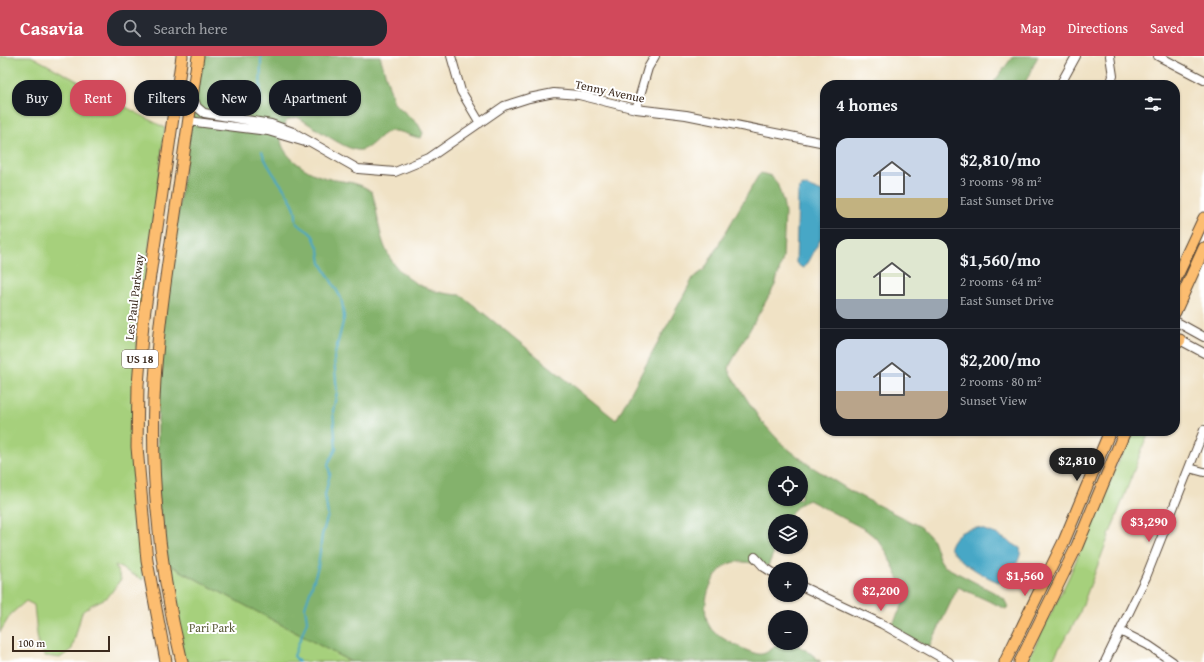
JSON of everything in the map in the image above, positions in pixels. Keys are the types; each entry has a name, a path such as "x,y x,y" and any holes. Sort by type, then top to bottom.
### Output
{"main road":[{"name":"Les Paul Parkway","path":"166,662 147,560 137,447 138,385 143,323 182,56"},
{"path":"188,56 181,114 183,118 188,121"},
{"name":"US 18","path":"194,80 198,56"},
{"name":"US 18","path":"182,662 170,609 159,532 154,472 154,400 158,332 189,116"},
{"path":"1180,269 1204,218"},
{"path":"1180,301 1204,248"},
{"path":"1180,260 1188,251"},
{"path":"1005,662 1064,541 1108,436"},
{"path":"1020,662 1077,546 1123,436"}],"street":[{"path":"451,56 461,91 480,123"},
{"path":"636,109 648,68 655,56"},
{"path":"1063,80 1076,56"},
{"path":"1110,56 1113,73 1111,80"},
{"path":"1158,56 1204,80"},
{"name":"Tenny Avenue","path":"199,109 204,113 271,124 293,132 358,169 395,172 429,158 504,106 529,98 554,93 579,95 636,109 686,115 820,142"},
{"name":"Tenny Avenue","path":"188,121 268,131 317,146"},
{"path":"1180,324 1204,337"},
{"path":"1180,342 1203,350"},
{"path":"1105,662 1146,577 1204,430"},
{"path":"1189,468 1204,472"},
{"path":"1064,541 1077,546"},
{"path":"755,557 768,570"},
{"path":"808,589 882,624 949,662"},
{"path":"1120,631 1148,645 1173,662"}],"green space":[{"path":"0,56 31,56 76,80 70,80 70,116 126,116 126,107 134,111 134,116 143,116 165,128 137,341 134,468 143,580 115,565 121,579 108,597 91,605 82,612 72,649 60,658 45,656 38,644 34,605 26,601 11,614 0,632"},
{"path":"200,56 380,56 394,103 418,124 423,133 421,138 391,131 387,132 367,148 357,150 335,141 297,117 287,120 281,137 282,146 290,157 309,171 327,178 360,185 372,192 384,245 393,262 408,278 428,289 461,295 616,420 693,278 704,270 758,176 761,173 771,176 777,183 785,213 783,258 775,285 730,365 729,369 731,375 761,421 783,445 809,465 852,492 921,527 933,540 939,558 944,566 997,594 1004,599 1008,607 1006,609 958,587 929,648 891,627 906,595 886,551 878,540 866,530 808,500 808,466 768,466 768,506 798,506 791,514 768,514 768,554 773,554 770,562 768,562 768,566 748,562 737,562 728,564 721,569 710,586 705,607 706,617 709,626 715,633 746,650 762,654 769,650 805,650 821,662 351,662 164,562 157,486 159,348 192,116 199,116 199,80 197,80"},
{"path":"1013,56 1038,56 1026,80 996,80"},
{"path":"1130,436 1147,436 1078,617 1051,662 1027,662 1068,579"},
{"name":"Pari Park","path":"164,562 351,662 184,662"}],"water":[{"path":"804,185 820,191 820,241 804,268 796,263 798,193 801,186"},
{"path":"978,528 996,534 1020,548 1020,556 1018,561 1006,582 1002,583 981,574 957,557 952,551 950,546 961,532"}],"waterway":[{"path":"260,80 261,56"},
{"path":"262,152 265,160 294,206 297,224 313,236 319,250 321,263 341,298 344,318 334,358 337,392 333,411 336,449 328,464 330,474 325,495 328,515 322,535 318,567 305,607 307,621 294,656 299,662"}]}
